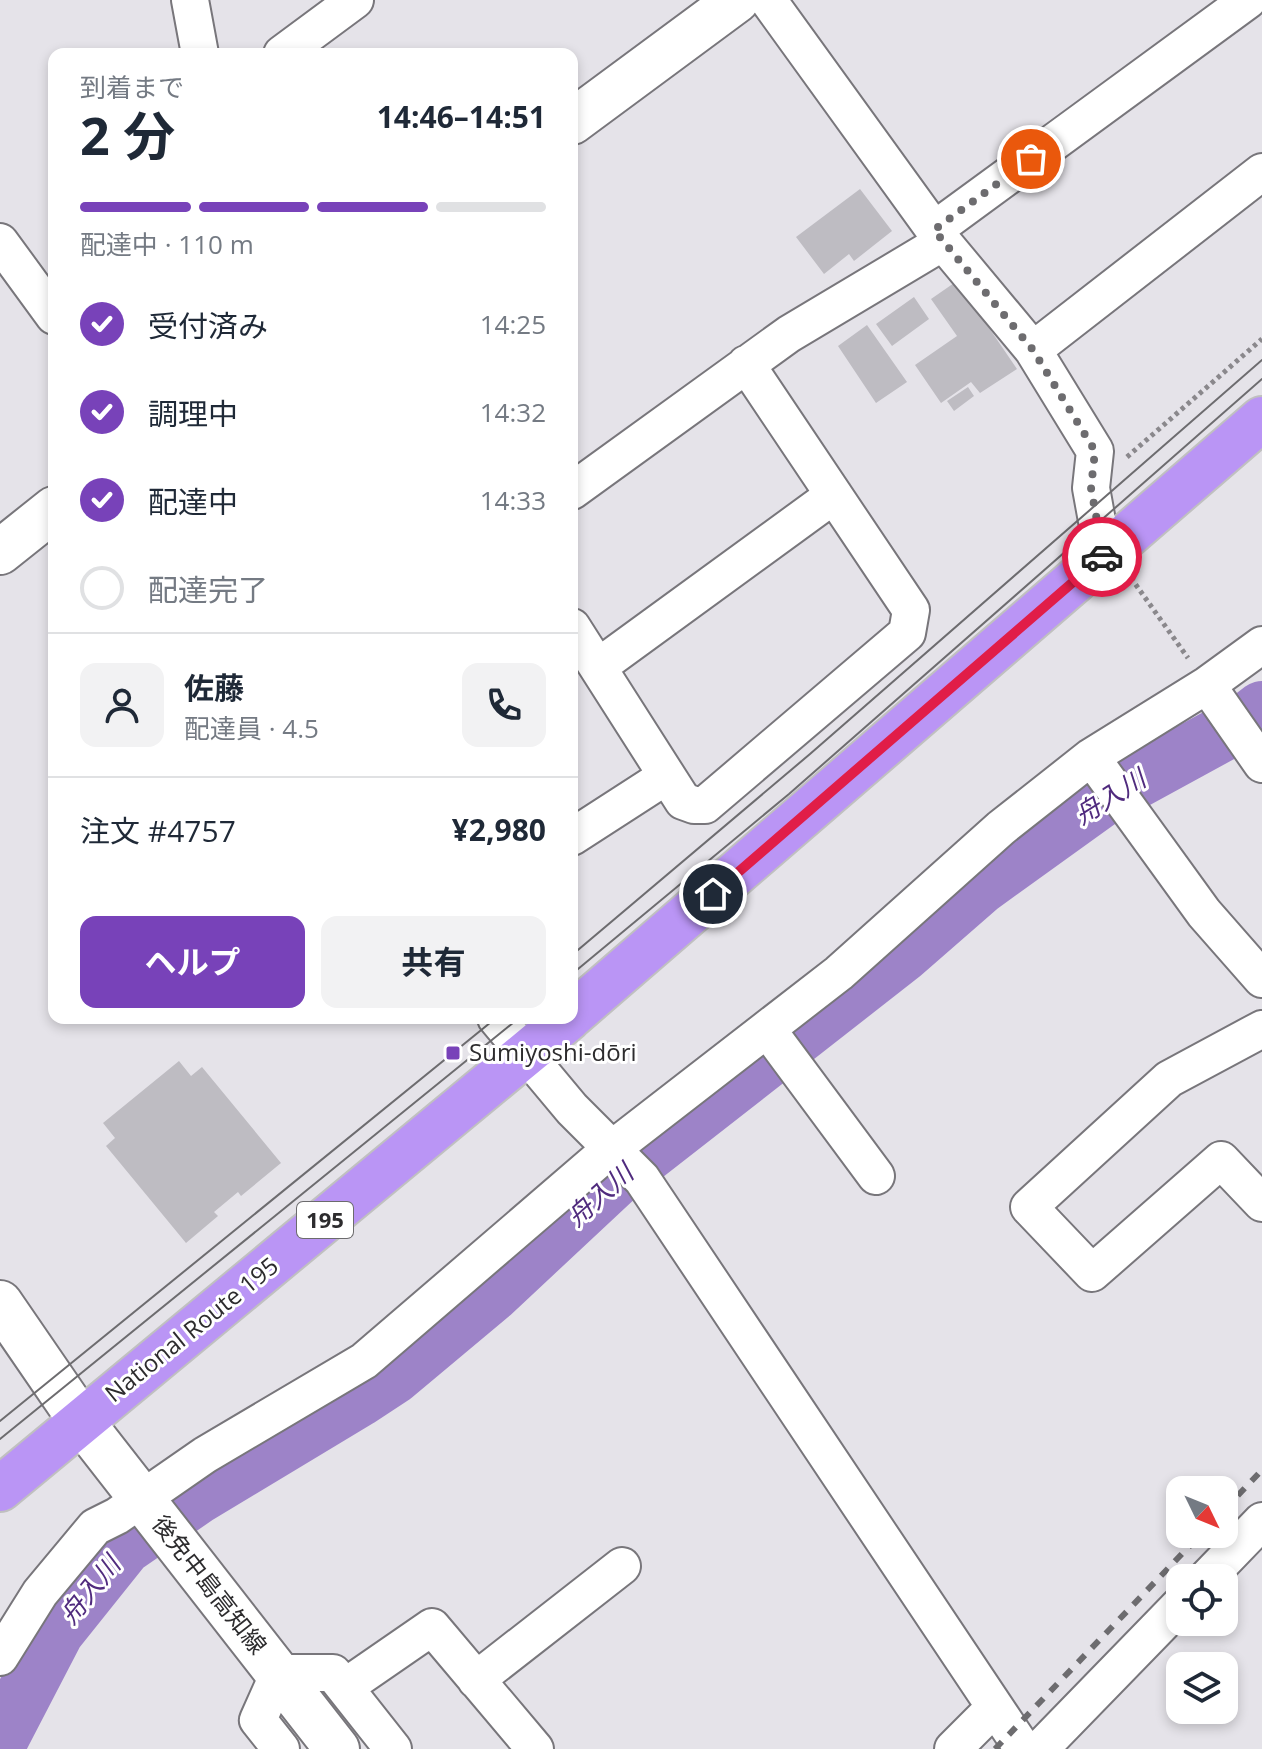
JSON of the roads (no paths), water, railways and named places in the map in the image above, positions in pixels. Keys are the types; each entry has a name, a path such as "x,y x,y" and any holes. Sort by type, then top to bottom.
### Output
{"highway":[{"name":"National Route 195","path":"578,1010 1262,419"},
{"name":"National Route 195","path":"0,1489 562,1024"}],"street":[{"path":"190,0 199,48"},
{"path":"290,48 355,0"},
{"path":"578,118 737,0"},
{"path":"768,0 938,236 1033,350 1095,451 1091,488 1097,521 1111,549"},
{"path":"578,487 789,334 938,236 1248,0"},
{"path":"1033,350 1262,172"},
{"path":"0,242 48,308"},
{"path":"578,636 683,801 705,805 907,633 911,610 746,364"},
{"path":"598,667 834,495"},
{"path":"0,552 48,514"},
{"path":"0,1657 40,1593 95,1527 153,1515 205,1455 364,1361 533,1214 624,1162 767,1029 839,973 1001,828 1095,763 1214,696 1262,645"},
{"path":"1214,696 1255,753"},
{"path":"1095,763 1204,913 1262,979"},
{"path":"578,833 651,786"},
{"path":"501,1024 553,1087 624,1162 1023,1749"},
{"path":"767,1029 876,1176"},
{"path":"1262,1029 1169,1079 1029,1207 1092,1273 1221,1160 1262,1203"},
{"name":"後免中島高知線","path":"0,1303 81,1421 337,1749"},
{"path":"1221,1564 1262,1521"},
{"path":"476,1680 622,1566"},
{"path":"1040,1749 1166,1619"},
{"path":"345,1687 432,1627 535,1749"},
{"path":"281,1749 258,1720 279,1673 333,1673 393,1749"},
{"path":"953,1749 994,1708"}],"waterway":[{"name":"舟入川","path":"0,1740 56,1632 124,1547 198,1496 394,1376 492,1294 615,1179 903,954 981,886 1099,801 1262,709"}],"tram line":[{"path":"578,950 810,754 1262,360"},
{"path":"578,969 789,794 1262,379"},
{"path":"0,1421 489,1024"},
{"path":"0,1439 512,1024"}],"railway":[{"path":"1238,1495 1262,1470"},
{"path":"995,1749 1188,1548"}],"place":[{"name":"Sumiyoshi-dōri","path":"453,1053"}]}
